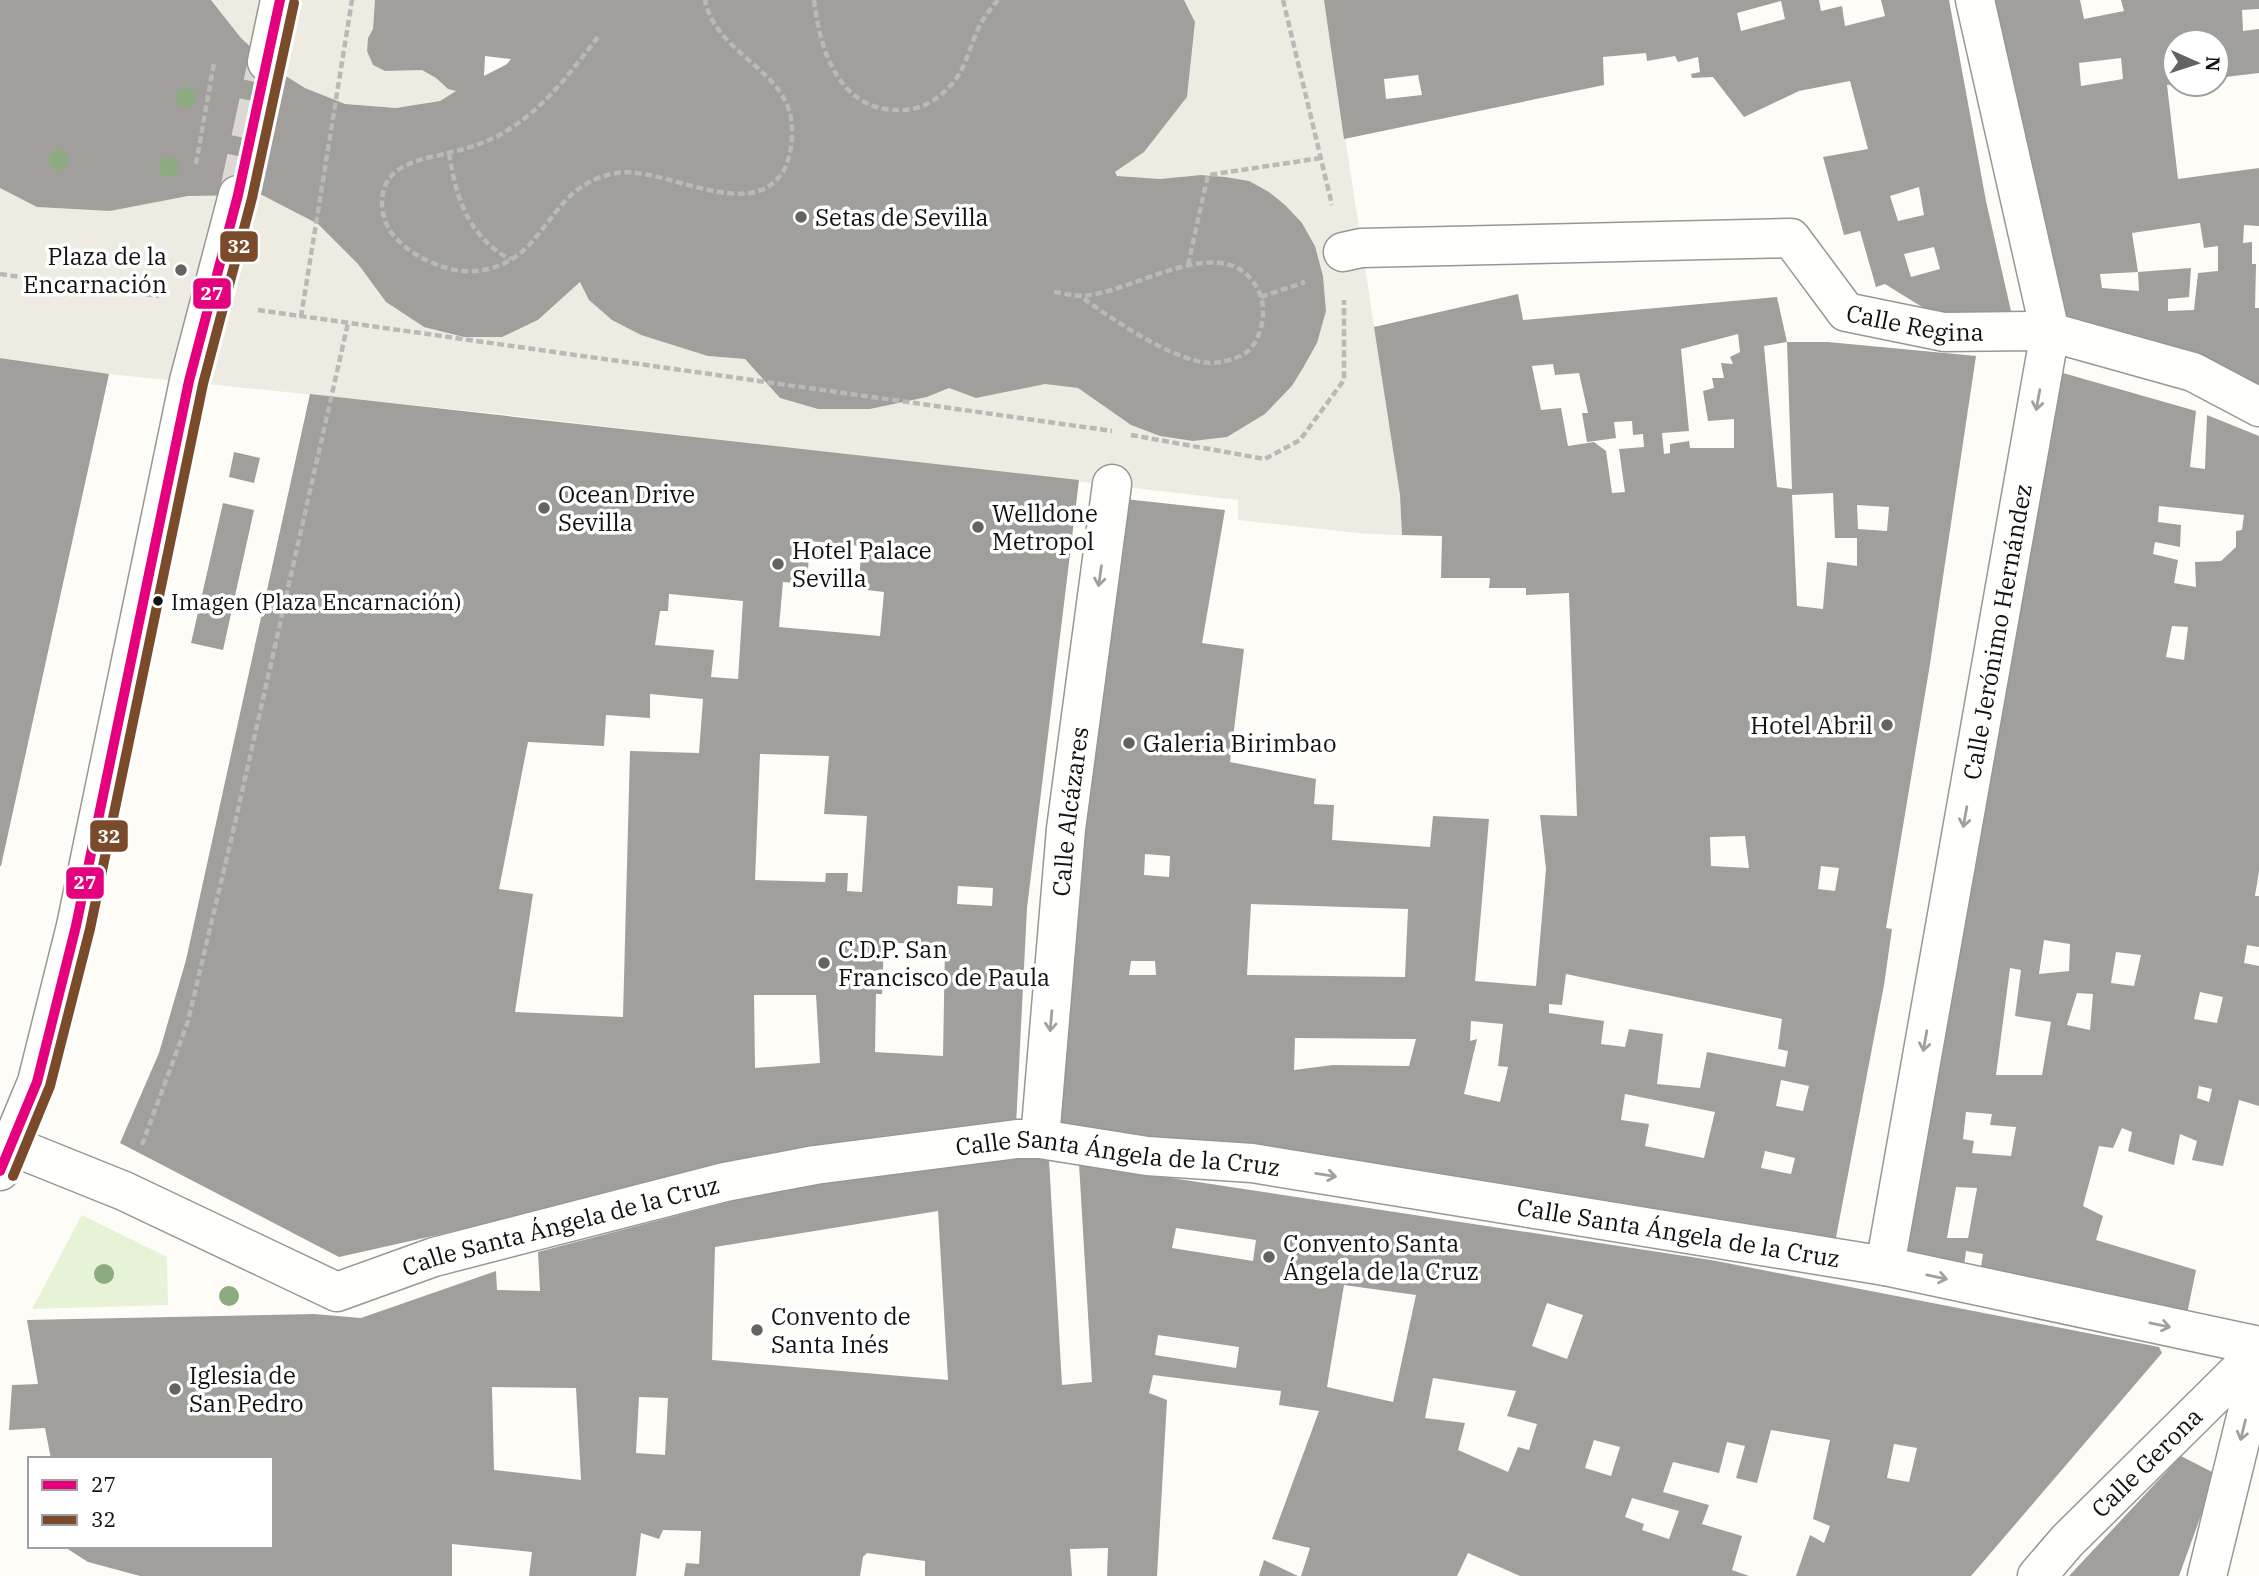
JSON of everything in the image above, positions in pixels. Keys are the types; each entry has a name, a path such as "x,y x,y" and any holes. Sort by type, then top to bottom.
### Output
{"street":[{"path":"267,62 280,0"},
{"name":"Calle Jerónimo Hernández","path":"1885,1266 2050,332 1975,0"},
{"path":"6,1159 37,1082 76,926 189,382 238,195"},
{"name":"Calle Regina","path":"1343,252 1361,248 1791,238 1846,312 1944,332 2050,332 2193,372 2259,407"},
{"name":"Calle Alcázares","path":"1040,1139 1066,829 1112,484"},
{"name":"Calle Santa Ángela de la Cruz","path":"6,1159 124,1191 337,1292 434,1257 725,1182 815,1165 1017,1139 1040,1139 1147,1156 1252,1163 1885,1266 2259,1348"},
{"name":"Calle Gerona","path":"2037,1576 2067,1541 2259,1348"},
{"path":"2207,1576 2259,1364"}],"path":[{"path":"301,317 352,0"},
{"path":"598,37 562,84 515,126 498,137 449,153 418,159 402,166 389,177 383,191 382,205 384,219 393,235 415,255 435,265 457,271 480,271 505,265 512,260 529,246 556,210 572,194 600,178 618,173 642,174 732,194 765,188 779,177 786,166 793,144 793,124 785,99 766,74 720,33 705,0"},
{"path":"814,0 822,45 832,68 845,87 867,105 883,111 916,110 939,97 954,82 980,26 998,0"},
{"path":"0,274 1120,433 1265,459 1300,440 1344,380 1343,252 1283,0"},
{"path":"194,176 216,54"},
{"path":"449,153 464,214 483,239 504,257 512,260"},
{"path":"1188,265 1208,175 1321,158"},
{"path":"1054,292 1080,296 1112,289 1188,265 1232,265 1250,277 1261,297 1263,324 1252,346 1234,359 1202,362 1152,340 1108,316 1080,296"},
{"path":"1261,297 1310,280"},
{"path":"124,1191 188,1021 348,323"}],"green space":[{"path":"82,1215 167,1257 168,1305 32,1309"}],"shaded area":[{"path":"211,0 375,0 373,29 368,38 367,51 373,65 385,71 422,70 448,89 456,91 440,101 396,108 345,104 305,88 273,68 241,38"},
{"name":"Plaza de la Encarnación","path":"1184,0 1324,0 1400,495 1402,535 1368,534 1238,520 1238,500 500,414 109,374 0,358 0,188 37,207 110,211 188,196 262,195 318,224 358,264 386,302 424,327 502,337 539,320 580,282 708,356 745,359 780,398 818,409 870,409 927,397 949,388 976,398 1045,384 1078,388 1131,425 1160,436 1193,441 1227,437 1265,414 1292,387 1317,343 1326,311 1323,276 1315,246 1302,223 1285,205 1249,181 1201,175 1160,179 1117,176 1115,172 1144,152 1187,97 1195,22"}],"building":[{"name":"Setas de Sevilla","path":"0,0 211,0 241,38 273,68 305,88 345,104 396,108 440,101 456,91 448,89 422,70 385,71 373,65 367,51 368,38 373,29 375,0 1184,0 1195,22 1187,97 1144,152 1115,172 1117,176 1160,179 1201,175 1225,177 1249,181 1269,192 1302,223 1315,246 1323,276 1326,311 1317,343 1292,386 1265,414 1227,437 1193,441 1160,436 1131,425 1078,388 1045,384 976,398 949,388 927,397 870,409 818,409 780,398 745,359 708,356 641,335 612,320 589,300 580,282 538,320 502,337 464,337 424,327 386,302 358,264 318,224 262,195 188,196 110,211 37,207 0,188","holes":["485,56 511,59 507,64 484,76"]},
{"path":"1324,0 1819,0 1821,11 1842,6 1845,26 1885,16 1881,0 1949,0 1986,201 2013,320 1946,322 1885,284 1876,287 1860,231 1844,235 1823,157 1868,149 1850,81 1799,91 1744,117 1713,77 1692,78 1691,74 1700,72 1698,57 1678,62 1675,56 1647,61 1646,53 1603,57 1604,85 1344,139","holes":["1781,1 1785,19 1741,31 1737,13","1418,75 1422,95 1386,99 1384,79","1919,187 1924,215 1898,221 1890,196","1934,247 1940,269 1911,277 1904,254"]},
{"path":"1984,0 2080,0 2084,19 2124,11 2121,0 2259,0 2259,9 2242,10 2243,31 2259,29 2259,73 2231,76 2231,28 2161,28 2161,98 2169,98 2178,179 2259,168 2259,226 2244,225 2243,243 2252,242 2252,264 2256,264 2259,397 2057,323","holes":["2121,58 2123,79 2081,86 2079,63","2200,223 2204,248 2218,246 2218,271 2198,273 2194,310 2168,311 2168,299 2189,297 2191,268 2138,272 2132,233","2138,272 2139,291 2102,288 2100,274"]},
{"path":"1518,294 1523,320 1777,297 1787,342 1828,342 1976,356 1930,664 1886,928 1892,929 1884,985 1834,1248 1048,1130 1125,499 1225,510 1202,643 1244,649 1230,762 1316,779 1314,804 1334,805 1332,840 1430,847 1433,816 1489,819 1475,981 1536,986 1546,869 1540,815 1577,816 1569,593 1526,595 1526,588 1489,588 1490,578 1441,578 1442,536 1402,535 1400,495 1374,327","holes":["1738,334 1740,352 1730,357 1733,364 1721,363 1724,378 1712,378 1714,388 1703,391 1708,421 1734,419 1734,448 1690,448 1689,441 1670,444 1670,453 1664,454 1662,433 1689,431 1681,349","1787,342 1792,489 1777,487 1764,346","1553,364 1555,375 1579,373 1588,413 1582,413 1587,442 1616,438 1614,422 1632,421 1633,435 1643,434 1644,447 1619,449 1625,492 1612,493 1606,451 1594,442 1568,446 1561,408 1541,410 1532,366","1833,493 1835,538 1857,538 1857,566 1827,562 1823,609 1797,606 1792,495","1857,505 1889,507 1887,531 1858,529","1745,836 1749,868 1711,866 1710,837","1145,854 1170,856 1169,877 1144,875","1821,866 1839,868 1835,891 1818,889","1251,904 1408,909 1405,977 1247,975","1131,961 1155,961 1156,975 1129,975","1566,974 1782,1019 1778,1049 1788,1051 1785,1067 1707,1052 1700,1088 1657,1084 1663,1034 1629,1029 1625,1047 1601,1044 1604,1021 1549,1013 1549,1004 1562,1005","1471,1021 1503,1024 1498,1066 1508,1067 1500,1102 1464,1094 1477,1039 1470,1041","1295,1038 1416,1039 1409,1066 1333,1065 1294,1070","1781,1080 1809,1086 1803,1111 1776,1106","1625,1094 1715,1112 1704,1158 1645,1146 1649,1124 1621,1120","1765,1151 1795,1158 1791,1174 1761,1168"]},
{"path":"0,358 109,374 1,866 0,866"},
{"path":"2056,371 2196,411 2190,467 2205,469 2207,415 2259,436 2259,871 2255,896 2259,896 2259,947 2247,945 2244,963 2259,966 2259,1106 2239,1100 2223,1166 2192,1160 2197,1141 2180,1134 2174,1165 2128,1151 2132,1132 2122,1128 2113,1148 2099,1146 2083,1206 2103,1216 2096,1240 2196,1270 2187,1314 2050,1281 2048,1289 1980,1274 1983,1254 1966,1251 1963,1274 1900,1261","holes":["2159,506 2244,515 2242,530 2236,531 2236,547 2221,561 2195,562 2196,587 2174,583 2178,560 2153,554 2155,542 2180,547 2181,525 2158,522","2172,626 2188,627 2184,660 2166,657","2044,940 2070,944 2069,971 2039,974","2116,952 2141,955 2134,986 2111,983","2010,968 2021,970 2015,1016 2051,1022 2042,1075 1996,1075","2200,992 2223,997 2217,1023 2194,1019","2077,993 2093,994 2090,1030 2067,1025","2199,1086 2212,1089 2209,1102 2197,1098","1966,1112 1992,1114 1990,1125 2016,1127 2011,1156 1972,1153 1974,1141 1963,1139","1956,1187 1977,1188 1968,1238 1947,1238"]},
{"path":"310,394 1079,480 1027,908 1016,1125 881,1136 339,1257 120,1143 159,1053 186,960","holes":["810,541 862,546 858,589 884,592 880,636 779,627 783,582 807,584","669,594 743,601 738,679 711,677 714,650 655,645 660,611 668,611","650,694 703,699 699,753 630,751 623,1017 515,1012 533,894 499,889 528,742 604,746 606,715 650,718","760,754 829,756 824,814 867,816 862,892 847,891 848,873 826,873 825,882 755,880","958,886 993,888 992,906 957,904","884,942 945,946 943,1056 875,1052 876,994 882,994","754,995 816,995 820,1063 755,1068"]},
{"path":"234,452 260,458 254,483 229,477"},
{"path":"223,503 254,510 223,650 191,643"},
{"path":"998,1155 1049,1160 1062,1385 1092,1382 1079,1164 1711,1260 2159,1347 2162,1353 1971,1576 1796,1576 1810,1535 1824,1543 1830,1526 1813,1519 1830,1440 1771,1430 1757,1483 1736,1478 1745,1446 1727,1442 1719,1473 1673,1462 1663,1492 1709,1505 1702,1524 1742,1536 1732,1570 1749,1576 1520,1576 1468,1553 1457,1576 1301,1576 1310,1548 1272,1539 1319,1411 1279,1405 1281,1391 1153,1375 1149,1393 1167,1400 1157,1576 1107,1576 1108,1548 1070,1549 1072,1576 925,1576 925,1561 867,1553 863,1557 860,1576 684,1576 686,1563 699,1564 701,1531 663,1530 659,1539 641,1533 636,1576 529,1576 532,1552 452,1544 452,1576 140,1576 88,1562 66,1548 273,1548 273,1457 51,1457 45,1428 9,1430 12,1385 38,1384 27,1320 314,1314 361,1318 496,1271 497,1290 540,1291 538,1252 732,1201 731,1193","holes":["938,1211 948,1380 712,1360 715,1247","1176,1228 1256,1240 1253,1261 1172,1248","1344,1285 1416,1295 1393,1402 1327,1387","1547,1303 1583,1315 1567,1359 1532,1346","1158,1335 1239,1347 1236,1368 1155,1355","1433,1378 1516,1391 1507,1416 1537,1424 1529,1450 1518,1447 1508,1472 1458,1450 1465,1423 1425,1418","492,1387 576,1388 581,1480 494,1470","639,1397 668,1398 665,1455 636,1453","1594,1440 1620,1447 1611,1476 1585,1468","1894,1444 1917,1448 1909,1482 1887,1478","1632,1498 1679,1511 1669,1539 1642,1530 1644,1524 1625,1517"]},
{"path":"2181,1456 2216,1474 2179,1576 2069,1576"},
{"path":"1264,1560 1298,1576 1259,1576"}],"tunnel":[{"path":"238,195 267,62"}],"transit line":[{"name":"27","path":"0,1171 37,1082 76,926 189,381 238,195 280,0"},
{"name":"32","path":"13,1176 50,1086 90,929 203,384 252,198 294,3"}],"place":[{"name":"Setas de Sevilla","path":"801,217"},
{"name":"Plaza de la Encarnación","path":"181,270"},
{"name":"Ocean Drive Sevilla","path":"544,508"},
{"name":"Welldone Metropol","path":"978,527"},
{"name":"Hotel Palace Sevilla","path":"778,564"},
{"name":"Imagen (Plaza Encarnación)","path":"158,601"},
{"name":"Hotel Abril","path":"1887,725"},
{"name":"Galeria Birimbao","path":"1129,743"},
{"name":"C.D.P. San Francisco de Paula","path":"824,963"},
{"name":"Convento Santa Ángela de la Cruz","path":"1269,1257"},
{"name":"Convento de Santa Inés","path":"757,1330"},
{"name":"Iglesia de San Pedro","path":"175,1389"}]}
